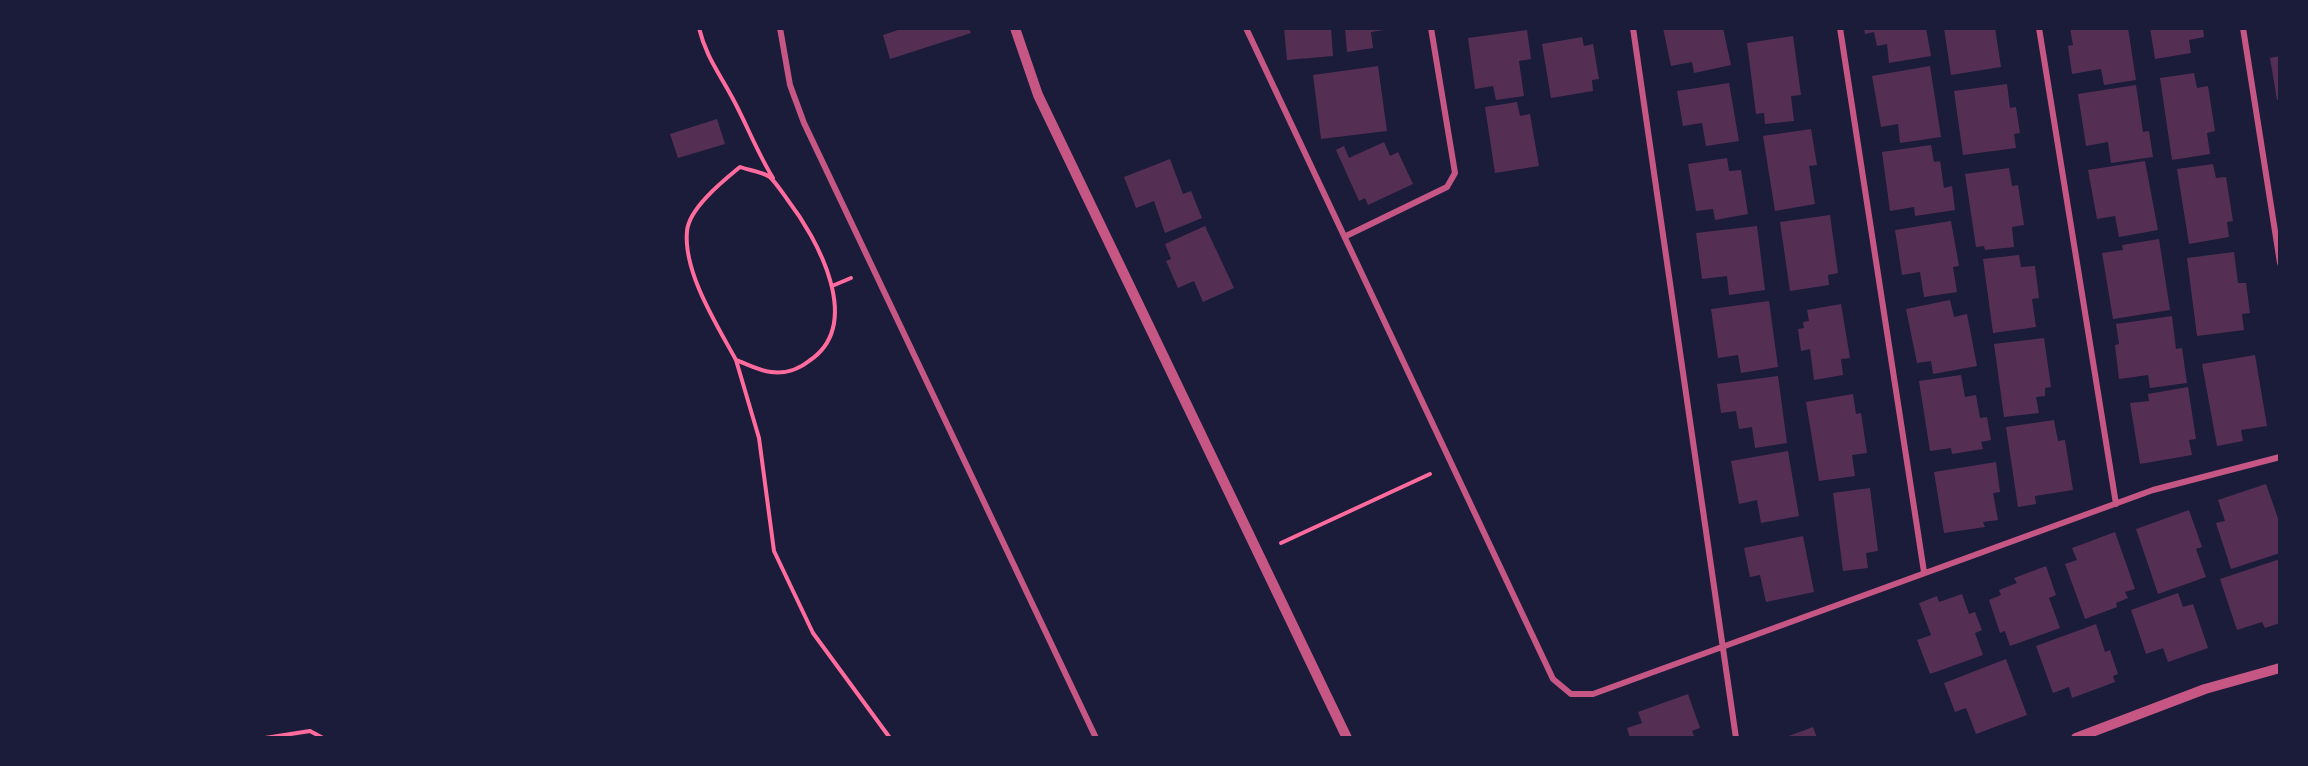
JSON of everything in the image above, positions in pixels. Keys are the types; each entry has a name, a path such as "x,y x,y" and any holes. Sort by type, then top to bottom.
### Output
{"street":[{"path":"780,28 790,85 804,123 1096,738"},
{"path":"1015,28 1038,95 1347,738"},
{"path":"1246,28 1553,679 1571,694 1593,694 2152,490 2280,457"},
{"path":"1346,236 1447,188 1455,173 1431,28"},
{"path":"1633,28 1736,738"},
{"path":"1840,28 1924,572"},
{"path":"2039,28 2116,504"},
{"path":"2243,28 2280,263"},
{"path":"2076,738 2205,689 2280,668"}],"path":[{"path":"699,28 705,52 734,100 755,149 783,194"},
{"path":"736,360 771,372 798,369 818,355 832,334 836,311 832,286 802,218 769,176 740,167 708,192 687,229 690,268 736,360 759,438 774,551 813,633 890,738"},
{"path":"1258,553 1452,464"},
{"path":"265,738 310,731 323,738"}],"building":[{"path":"904,28 969,28 971,33 890,59 883,35"},
{"path":"1284,28 1331,28 1333,56 1287,60"},
{"path":"1345,28 1384,28 1384,30 1371,32 1373,48 1347,52"},
{"path":"1663,28 1723,28 1731,65 1694,73 1692,62 1671,66"},
{"path":"1864,28 1926,28 1931,56 1889,63 1887,44 1877,46 1874,32 1865,34"},
{"path":"1944,28 1995,28 2001,67 1951,75"},
{"path":"2070,28 2128,28 2136,80 2104,85 2101,69 2072,74 2068,46 2073,45"},
{"path":"2150,28 2203,28 2204,37 2189,40 2191,53 2155,59"},
{"path":"1527,30 1531,59 1519,61 1524,96 1496,100 1493,86 1475,89 1468,38"},
{"path":"1793,36 1801,95 1791,96 1794,121 1765,124 1764,113 1756,114 1747,43"},
{"path":"1582,37 1584,46 1593,44 1599,79 1592,80 1593,91 1551,98 1542,44"},
{"path":"2280,56 2280,100 2277,100 2270,58"},
{"path":"1378,66 1387,131 1321,139 1313,75"},
{"path":"1930,66 1941,137 1900,143 1898,124 1881,127 1872,76"},
{"path":"2194,73 2197,88 2208,86 2215,131 2207,133 2210,154 2172,160 2160,78"},
{"path":"1729,83 1739,141 1706,146 1702,123 1683,126 1677,91"},
{"path":"2007,84 2010,108 2016,107 2020,133 2014,134 2016,148 1963,155 1954,91"},
{"path":"2136,85 2143,132 2149,131 2153,157 2111,163 2108,142 2086,146 2078,94"},
{"path":"1517,102 1520,116 1530,114 1539,166 1495,173 1485,107"},
{"path":"717,119 725,144 678,158 670,134"},
{"path":"1811,129 1817,165 1809,166 1815,204 1775,211 1763,136"},
{"path":"1384,142 1390,156 1398,152 1413,184 1368,205 1365,198 1359,201 1336,150 1344,146 1349,158"},
{"path":"1931,145 1934,162 1940,161 1944,188 1952,186 1955,210 1915,216 1914,207 1890,211 1882,152"},
{"path":"1727,158 1729,171 1741,170 1748,214 1715,220 1713,209 1696,211 1688,164"},
{"path":"1170,159 1183,194 1191,191 1202,218 1165,233 1154,201 1136,208 1124,177"},
{"path":"2145,161 2158,230 2119,237 2115,216 2097,219 2088,170"},
{"path":"2213,164 2216,178 2226,177 2233,221 2227,222 2229,237 2189,244 2177,169"},
{"path":"2009,168 2012,186 2018,185 2024,225 2012,227 2014,247 1985,250 1984,246 1976,247 1965,174"},
{"path":"1830,215 1838,273 1828,275 1829,285 1790,291 1780,222"},
{"path":"1951,221 1959,266 1953,267 1957,292 1924,297 1920,272 1902,275 1895,230"},
{"path":"1205,226 1234,288 1203,302 1194,281 1178,288 1166,261 1171,259 1165,244"},
{"path":"1757,226 1765,290 1729,295 1727,276 1702,279 1696,233"},
{"path":"2159,239 2170,310 2113,319 2102,253 2123,250 2122,245"},
{"path":"2234,252 2238,283 2246,283 2250,313 2242,314 2244,330 2197,336 2187,258"},
{"path":"2019,255 2021,267 2035,266 2039,298 2032,299 2036,327 1993,333 1983,259"},
{"path":"1950,300 1954,317 1967,314 1977,366 1933,374 1931,361 1917,363 1906,309"},
{"path":"1769,301 1778,367 1741,373 1738,355 1718,358 1711,309"},
{"path":"1841,304 1850,358 1841,359 1843,375 1814,380 1810,349 1801,351 1798,329 1804,328 1803,322 1809,321 1807,310"},
{"path":"2172,316 2176,349 2182,348 2187,383 2150,388 2148,375 2119,379 2115,345 2119,344 2116,324"},
{"path":"2044,338 2051,387 2045,388 2045,396 2036,397 2039,413 2004,417 1994,344"},
{"path":"2255,355 2267,426 2241,430 2243,441 2217,446 2202,364"},
{"path":"1961,375 1965,397 1976,395 1980,418 1987,417 1991,440 1981,442 1983,449 1952,454 1951,448 1930,451 1919,381"},
{"path":"1778,376 1787,443 1755,448 1752,427 1739,429 1736,411 1721,413 1717,384"},
{"path":"2188,387 2196,439 2189,440 2192,455 2140,464 2130,403 2149,401 2148,394"},
{"path":"1853,394 1856,414 1861,413 1867,453 1852,455 1855,476 1819,481 1806,402"},
{"path":"2054,420 2058,441 2065,440 2073,490 2035,496 2036,504 2018,507 2006,427"},
{"path":"1788,451 1799,516 1761,523 1757,500 1739,504 1731,461"},
{"path":"1996,462 2000,492 1993,493 1998,520 1983,522 1985,527 1944,533 1934,472"},
{"path":"2266,484 2280,524 2280,553 2231,569 2216,523 2225,521 2218,500"},
{"path":"1870,488 1878,551 1866,553 1868,568 1843,571 1833,493"},
{"path":"2189,510 2202,547 2196,549 2206,577 2158,594 2136,529"},
{"path":"2115,532 2135,589 2125,592 2128,598 2116,603 2117,607 2085,619 2065,564 2077,560 2072,548"},
{"path":"1803,536 1814,592 1766,602 1760,575 1750,577 1744,548"},
{"path":"2280,559 2280,623 2265,628 2262,622 2237,630 2220,579"},
{"path":"2046,566 2056,595 2049,598 2060,628 2010,646 2005,631 2000,633 1989,600 2001,595 1999,590 2017,583 2014,578"},
{"path":"2178,593 2183,607 2193,604 2208,648 2168,662 2163,648 2146,654 2131,610"},
{"path":"1962,594 1969,614 1975,612 1982,630 1975,633 1983,655 1930,674 1917,640 1931,635 1919,603 1937,596 1939,602"},
{"path":"2096,624 2105,652 2110,650 2118,674 2113,676 2115,682 2072,698 2069,687 2053,693 2036,646"},
{"path":"2006,659 2027,715 1976,734 1966,708 1955,712 1944,683"},
{"path":"1688,694 1700,728 1692,731 1695,738 1630,738 1627,728 1642,723 1638,712"},
{"path":"1813,727 1817,738 1786,738 1786,737"}]}
